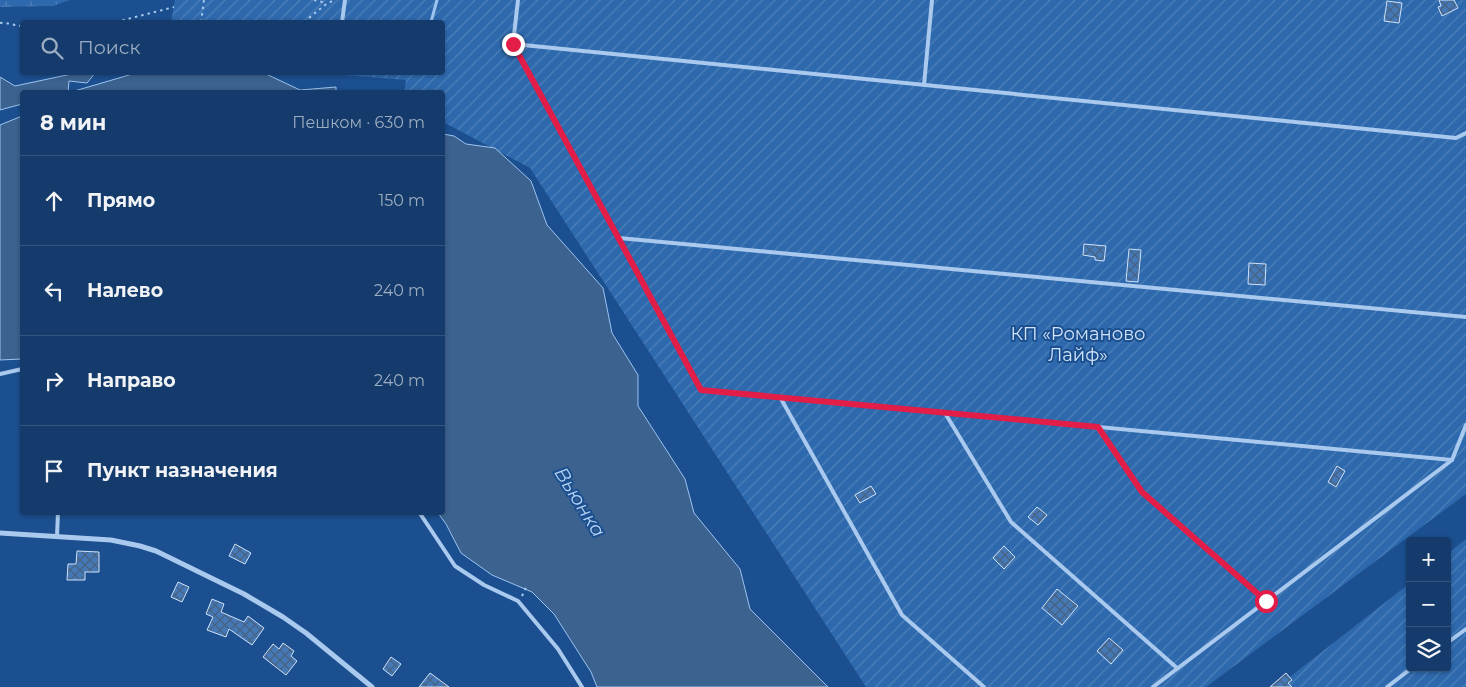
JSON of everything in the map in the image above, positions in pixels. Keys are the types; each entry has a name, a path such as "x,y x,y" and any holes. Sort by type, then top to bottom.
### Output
{"street":[{"path":"0,533 127,543 156,551 244,594 283,617 306,632 372,687"}],"lane":[{"path":"342,20 345,0"},
{"path":"518,0 513,44 701,390 1452,460"},
{"path":"924,85 932,0"},
{"path":"513,44 1456,138 1466,133"},
{"path":"619,238 1466,317"},
{"path":"0,374 20,369"},
{"path":"780,397 902,615 984,687"},
{"path":"945,412 1010,522 1178,668"},
{"path":"1153,687 1452,460 1466,425"},
{"path":"1098,427 1142,492 1266,601"},
{"path":"57,536 58,515"},
{"path":"421,515 455,566 484,585 518,601 558,649 582,687"},
{"path":"1451,640 1466,629"},
{"path":"1387,687 1407,672"}],"path":[{"path":"201,20 204,0"},
{"path":"314,0 325,5"},
{"path":"306,20 334,0"},
{"path":"124,20 174,7"},
{"path":"0,23 20,26"},
{"path":"521,598 527,584"}],"green space":[{"path":"0,0 70,0 53,6 0,7"},
{"name":"КП «Романово Лайф»","path":"175,0 1466,0 1466,494 1206,687 866,687 530,168 445,123 445,90 404,90 406,80 343,75 445,75 445,20 171,20"},
{"path":"1466,539 1466,687 1277,687 1406,586 1406,672 1451,672 1451,551"}],"water":[{"path":"67,75 93,75 87,83 69,81 68,90 20,90 20,105 0,110 0,77 15,86"},
{"path":"129,75 268,75 300,90 78,90"},
{"path":"336,87 336,90 300,90"},
{"path":"20,117 20,359 0,360 0,125"},
{"name":"Вьюнка","path":"445,134 454,136 466,144 495,148 531,181 547,225 603,288 612,333 638,375 638,406 685,479 694,513 740,569 750,609 828,687 597,687 591,672 554,614 532,592 492,575 461,553 439,515 445,515"}],"building":[{"path":"1439,0 1454,0 1458,8 1442,16 1438,7 1441,6"},
{"path":"1387,1 1402,3 1399,23 1384,21"},
{"path":"1084,244 1106,246 1104,261 1095,260 1095,257 1083,255"},
{"path":"1129,249 1141,250 1138,282 1126,281"},
{"path":"1249,263 1266,264 1265,285 1248,284"},
{"path":"1337,466 1345,471 1336,487 1328,482"},
{"path":"871,486 876,494 860,503 855,495"},
{"path":"1037,507 1047,515 1038,525 1028,517"},
{"path":"235,544 251,553 245,564 229,556"},
{"path":"1004,546 1015,557 1004,569 993,558"},
{"path":"77,551 99,552 99,572 85,572 85,580 67,580 68,564 76,564"},
{"path":"178,582 189,587 182,602 171,597"},
{"path":"1057,589 1078,606 1062,625 1042,608"},
{"path":"212,599 224,604 221,612 244,622 248,616 264,628 252,645 229,629 226,637 207,630 213,617 206,614"},
{"path":"1109,638 1123,650 1111,664 1097,651"},
{"path":"283,643 294,651 291,656 297,661 286,675 263,657 273,644 279,649"},
{"path":"391,657 401,664 392,676 383,669"},
{"path":"430,673 449,687 419,687"},
{"path":"1286,673 1292,680 1288,683 1292,687 1270,687"}],"waterway":[{"path":"432,20 437,0"}],"route":[{"path":"513,44 701,390 1098,427 1142,492 1266,601"}]}
